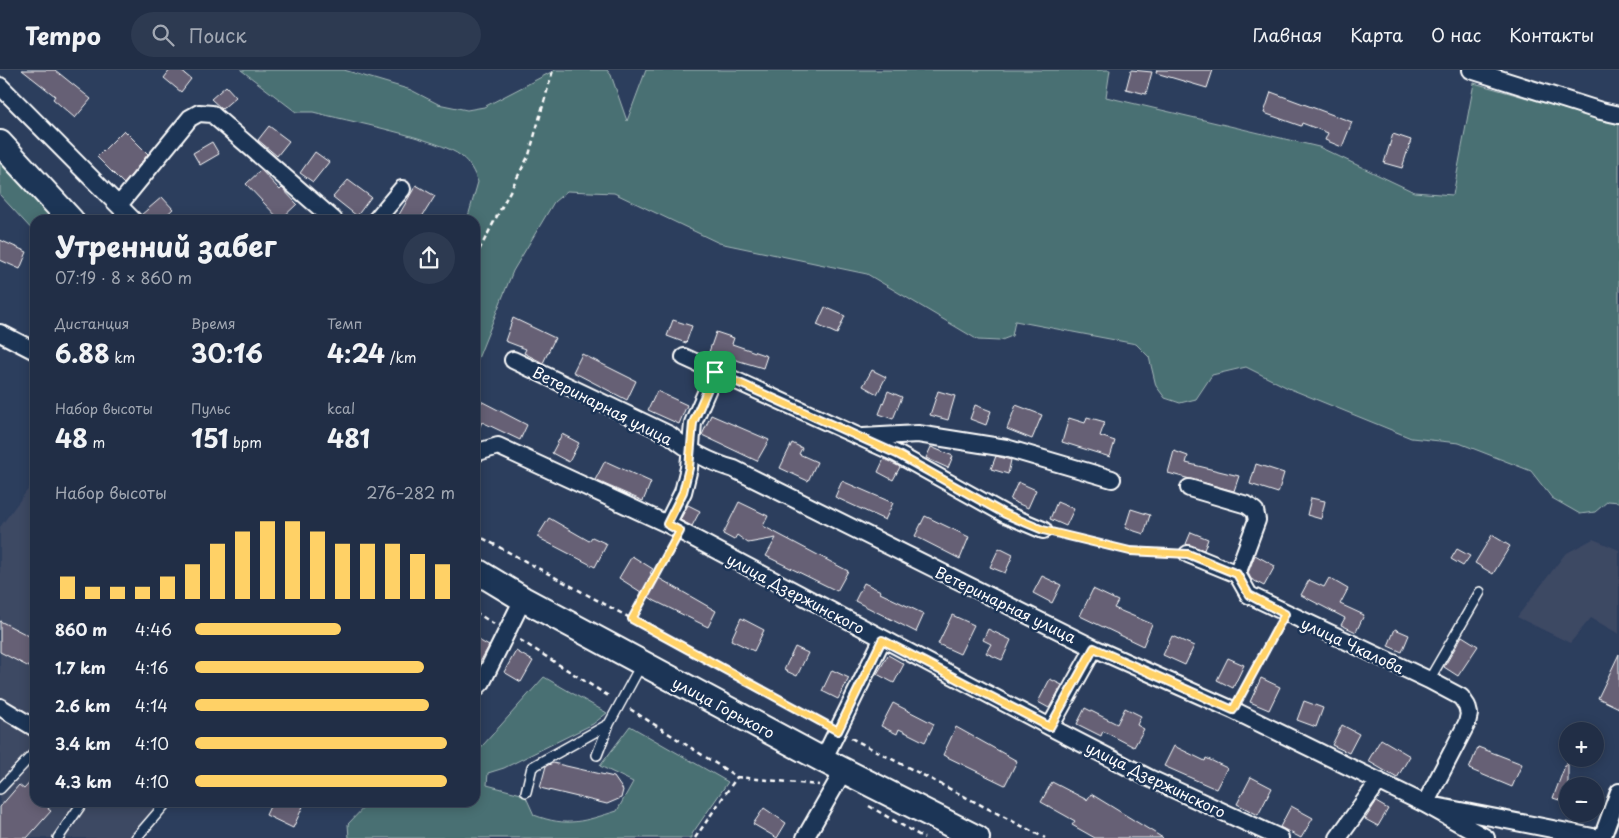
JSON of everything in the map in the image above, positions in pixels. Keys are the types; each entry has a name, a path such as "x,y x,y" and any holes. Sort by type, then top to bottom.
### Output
{"main road":[{"path":"0,143 66,215"},
{"name":"улица Горького","path":"480,573 523,599 642,663 834,772 977,838"}],"street":[{"path":"1471,70 1619,115"},
{"path":"0,86 128,215"},
{"path":"119,205 190,118 199,113 212,114 328,215"},
{"path":"380,215 402,189"},
{"path":"0,333 30,348"},
{"path":"684,357 897,454 1005,514 1043,530"},
{"name":"Ветеринарная улица","path":"513,360 670,436 690,452 711,463 734,469 1094,648 1233,710 1425,804 1600,838"},
{"path":"674,527 689,468 693,423 715,372"},
{"path":"859,437 918,434 1006,448 1112,479"},
{"name":"улица Дзержинского","path":"480,451 498,446 674,527 882,640 1149,778 1280,838"},
{"path":"1188,554 1237,574 1257,520 1255,511 1248,505 1189,488"},
{"name":"улица Чкалова","path":"1237,574 1249,595 1285,614 1429,680 1461,698 1468,706 1467,723 1425,804"},
{"path":"480,684 523,599"},
{"path":"805,838 834,772 838,731 882,640"},
{"path":"1050,727 1094,648"},
{"path":"0,707 30,725"},
{"path":"1338,838 1379,781"},
{"path":"1600,838 1619,792"},
{"path":"1425,804 1486,838"}],"lane":[{"path":"1429,680 1480,592"},
{"path":"597,755 609,724 642,663"},
{"path":"526,792 532,767 609,724"},
{"path":"0,789 30,757"},
{"path":"58,838 79,807"},
{"path":"136,838 163,807"}],"path":[{"path":"480,249 530,155 553,77 553,70"},
{"path":"632,619 674,527"},
{"path":"1043,530 1130,551 1188,554"},
{"path":"480,537 838,731 1045,838"},
{"path":"1233,710 1285,614"},
{"path":"480,615 737,777 834,772"},
{"path":"695,838 737,777"},
{"path":"867,805 924,838"}],"shaded area":[{"path":"30,487 30,807 160,807 133,838 0,838 0,527"},
{"path":"1593,539 1619,550 1619,634 1591,618 1570,643 1517,617 1565,554"}],"green space":[{"path":"241,70 344,70 411,90 438,104 467,110 484,107 555,70 607,70 611,75 627,121 646,70 1110,70 1106,97 1319,147 1414,192 1453,195 1474,83 1619,124 1619,502 1608,501 1595,512 1580,514 1552,498 1531,471 1459,443 1411,438 1288,388 1246,367 1212,375 1196,399 1180,403 1165,398 1156,386 1149,357 1136,344 1015,321 1012,336 999,341 978,340 867,274 719,243 614,193 567,191 554,202 513,271 480,354 480,215 468,215 478,182 467,162 450,150 414,137 313,112 296,112"},
{"path":"0,162 49,215 30,215 30,228 0,195"},
{"path":"544,677 607,713 593,724 504,768 488,773 487,785 525,795 534,815 557,821 576,822 617,811 633,782 600,766 630,726 728,782 692,834 692,838 349,838 348,824 364,807 480,807 480,748"}],"building":[{"path":"22,70 55,70 91,99 75,118 53,99 55,96"},
{"path":"170,70 180,70 191,79 181,92 164,78"},
{"path":"1131,70 1152,72 1146,94 1126,89"},
{"path":"1157,70 1213,70 1207,88 1156,73"},
{"path":"226,86 236,97 222,109 211,99"},
{"path":"1271,92 1352,122 1342,147 1325,140 1328,133 1302,123 1301,126 1264,113"},
{"path":"269,126 289,141 277,156 258,140"},
{"path":"124,130 148,154 124,184 97,157"},
{"path":"1393,134 1411,140 1402,168 1384,163"},
{"path":"212,142 219,154 200,165 193,153"},
{"path":"315,152 329,162 313,182 300,173"},
{"path":"261,170 297,204 285,215 275,215 246,184"},
{"path":"348,180 371,197 358,215 356,215 333,197"},
{"path":"416,185 435,196 423,215 399,215"},
{"path":"162,197 173,209 166,215 141,215"},
{"path":"0,240 27,252 20,269 0,260"},
{"path":"825,307 845,316 837,334 817,325"},
{"path":"513,318 555,338 543,363 524,353 526,349 505,341"},
{"path":"673,320 692,326 686,343 667,336"},
{"path":"716,332 734,338 732,344 767,356 763,368 709,352"},
{"path":"582,354 636,381 627,400 573,372"},
{"path":"872,370 886,377 877,394 863,386"},
{"path":"657,391 687,405 679,424 648,410"},
{"path":"888,391 902,397 893,419 879,414"},
{"path":"938,391 955,396 948,420 930,415"},
{"path":"480,401 527,425 520,440 482,422 480,426"},
{"path":"975,405 991,411 986,425 970,419"},
{"path":"1016,405 1042,415 1032,439 1007,429"},
{"path":"711,415 769,440 757,461 702,435"},
{"path":"1087,417 1105,422 1100,436 1115,441 1110,457 1062,442 1069,418 1085,423"},
{"path":"562,434 579,443 569,462 552,453"},
{"path":"792,443 802,448 799,454 817,462 808,481 780,468"},
{"path":"931,447 953,456 948,468 926,458"},
{"path":"1174,451 1188,456 1186,463 1239,476 1234,491 1168,473"},
{"path":"996,456 1011,460 1008,474 991,469"},
{"path":"884,459 900,467 893,480 878,472"},
{"path":"605,461 651,482 643,501 595,480"},
{"path":"1256,464 1284,473 1278,493 1250,484"},
{"path":"842,481 893,503 885,520 835,497"},
{"path":"1018,482 1036,490 1028,508 1010,500"},
{"path":"1311,498 1325,501 1321,519 1307,515"},
{"path":"739,502 768,516 763,526 848,571 837,591 766,556 776,538 748,543 737,535 734,540 723,534"},
{"path":"1057,502 1074,509 1066,526 1050,519"},
{"path":"688,505 700,511 692,526 680,520"},
{"path":"1131,509 1150,515 1144,534 1125,528"},
{"path":"925,516 969,537 960,559 915,536"},
{"path":"549,518 589,541 592,537 607,544 595,567 537,537"},
{"path":"1191,532 1208,539 1204,550 1186,544"},
{"path":"1492,535 1510,546 1493,574 1475,563"},
{"path":"999,548 1013,555 1005,573 990,567"},
{"path":"1457,549 1470,556 1463,566 1451,559"},
{"path":"1255,555 1275,566 1264,586 1251,579 1248,573"},
{"path":"632,556 653,569 650,573 716,611 708,627 655,601 619,578"},
{"path":"1042,576 1061,585 1052,603 1033,593"},
{"path":"1329,578 1348,589 1340,604 1364,615 1356,632 1341,625 1345,618 1301,595 1309,580 1324,587"},
{"path":"864,583 881,591 880,593 924,614 916,632 855,601"},
{"path":"1093,589 1118,601 1114,608 1152,624 1143,646 1080,616"},
{"path":"952,615 974,625 960,654 938,644"},
{"path":"741,618 764,630 754,651 731,640"},
{"path":"0,621 30,636 30,667 0,652"},
{"path":"988,629 1011,640 1002,660 986,653 991,644 983,640"},
{"path":"1395,629 1409,635 1402,652 1388,646"},
{"path":"1172,636 1194,646 1185,665 1163,655"},
{"path":"1462,636 1478,646 1458,676 1444,667"},
{"path":"480,641 489,646 480,662"},
{"path":"795,647 808,653 797,676 784,670"},
{"path":"516,651 533,661 521,682 504,672"},
{"path":"1619,654 1619,708 1598,698"},
{"path":"888,655 904,664 894,683 877,674"},
{"path":"1228,658 1244,665 1233,688 1217,680"},
{"path":"832,670 849,678 838,699 822,691"},
{"path":"1261,678 1280,687 1269,710 1250,702"},
{"path":"1050,679 1062,685 1049,708 1038,702"},
{"path":"1304,701 1323,708 1316,727 1297,720"},
{"path":"893,703 934,724 925,742 899,729 897,734 881,726"},
{"path":"1085,708 1117,724 1125,708 1141,716 1137,725 1144,729 1134,747 1103,731 1101,736 1077,724"},
{"path":"1342,725 1359,734 1349,753 1332,745"},
{"path":"956,727 1017,761 1005,785 943,755"},
{"path":"1381,739 1410,756 1397,778 1368,761"},
{"path":"1174,746 1205,761 1206,758 1227,768 1216,789 1164,766"},
{"path":"1478,747 1522,764 1512,787 1469,769"},
{"path":"553,763 614,777 623,790 621,798 607,804 540,788 546,766"},
{"path":"1565,767 1568,767 1568,777 1561,777"},
{"path":"1251,777 1272,788 1258,815 1237,804"},
{"path":"30,782 30,807 49,807 48,809 51,811 27,838 0,838 0,807 19,785 24,789"},
{"path":"1052,782 1087,800 1091,794 1163,838 1095,838 1072,825 1075,821 1041,802"},
{"path":"1559,782 1559,800 1553,798"},
{"path":"1376,802 1388,809 1378,826 1365,819"},
{"path":"1291,806 1313,818 1301,838 1280,827"},
{"path":"270,807 303,807 293,828 266,815"},
{"path":"764,808 786,823 777,838 753,824"}],"route":[{"path":"715,372 897,454 1005,514 1043,530 1130,551 1188,554 1237,574 1249,595 1285,614 1233,710 1094,648 1050,727 882,640 838,731 632,619 680,531 667,524 683,492 689,468 693,423 715,372"}]}
